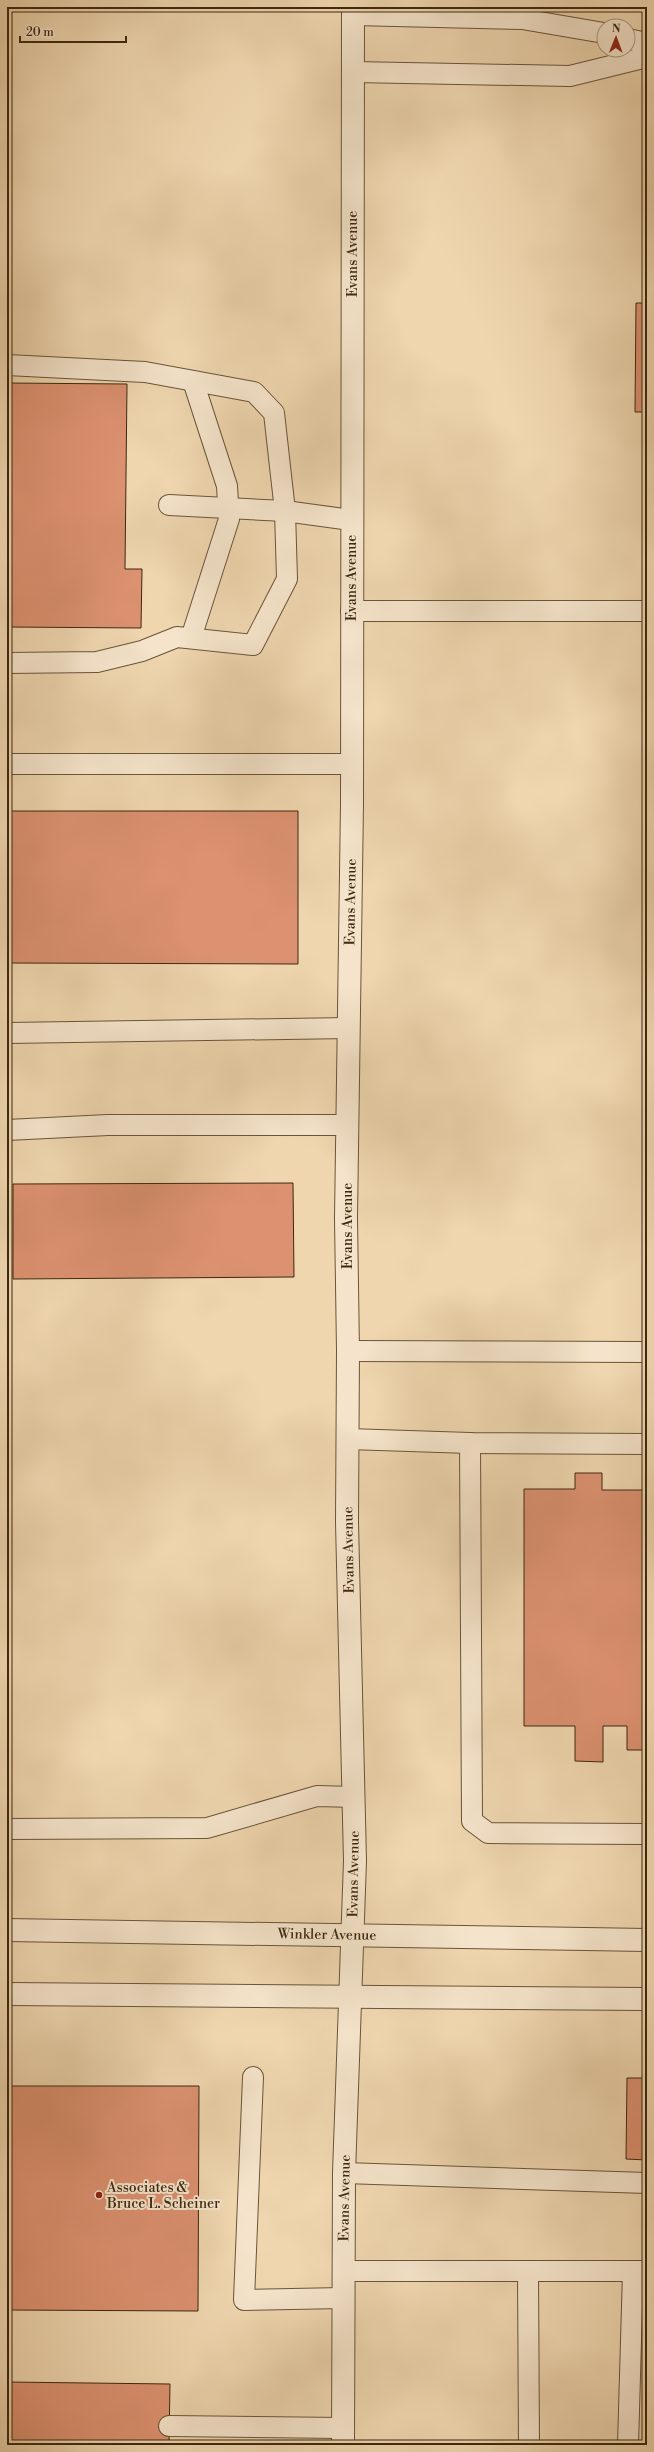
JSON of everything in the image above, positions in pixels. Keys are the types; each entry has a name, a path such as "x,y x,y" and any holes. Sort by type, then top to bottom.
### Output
{"street":[{"name":"Evans Avenue","path":"343,2436 344,2173 349,1996 355,1861 347,1522 347,1126 352,764 351,520 353,11"},
{"name":"Winkler Avenue","path":"7,1930 647,1940"},
{"path":"7,1994 647,1999"}],"lane":[{"path":"353,11 522,19 596,32"},
{"path":"636,41 647,43"},
{"path":"353,72 570,76 647,58"},
{"path":"7,365 145,372 254,392 274,412 285,511 287,579 253,645 178,636 142,651 97,662 7,663"},
{"path":"191,638 229,519 227,486 192,381"},
{"path":"169,505 285,511 351,520"},
{"path":"351,611 647,611"},
{"path":"7,764 352,764"},
{"path":"7,1033 349,1028"},
{"path":"7,1130 108,1125 347,1126"},
{"path":"348,1351 647,1352"},
{"path":"348,1439 470,1443 647,1444"},
{"path":"470,1443 472,1821 488,1833 647,1834"},
{"path":"7,1829 207,1828 317,1796 354,1797"},
{"path":"253,2077 244,2300 343,2298"},
{"path":"344,2173 647,2183"},
{"path":"343,2271 640,2271 628,2445"},
{"path":"528,2271 529,2445"},
{"path":"170,2426 343,2436"}],"building":[{"path":"636,303 647,303 647,412 635,412"},
{"path":"7,383 127,384 125,569 142,569 141,628 7,627"},
{"path":"7,811 298,811 298,964 7,963"},
{"path":"293,1183 294,1277 13,1279 13,1184"},
{"path":"575,1473 602,1473 602,1490 647,1490 647,1750 627,1750 627,1726 603,1726 603,1762 575,1761 575,1726 524,1726 524,1489 575,1489"},
{"path":"627,2078 647,2078 647,2160 626,2159"},
{"path":"7,2086 199,2086 198,2311 7,2310"},
{"path":"7,2382 170,2384 169,2445 7,2445"},
{"path":"647,2382 647,2434 646,2434"}],"place":[{"name":"Associates & Bruce L. Scheiner","path":"99,2195"}]}
